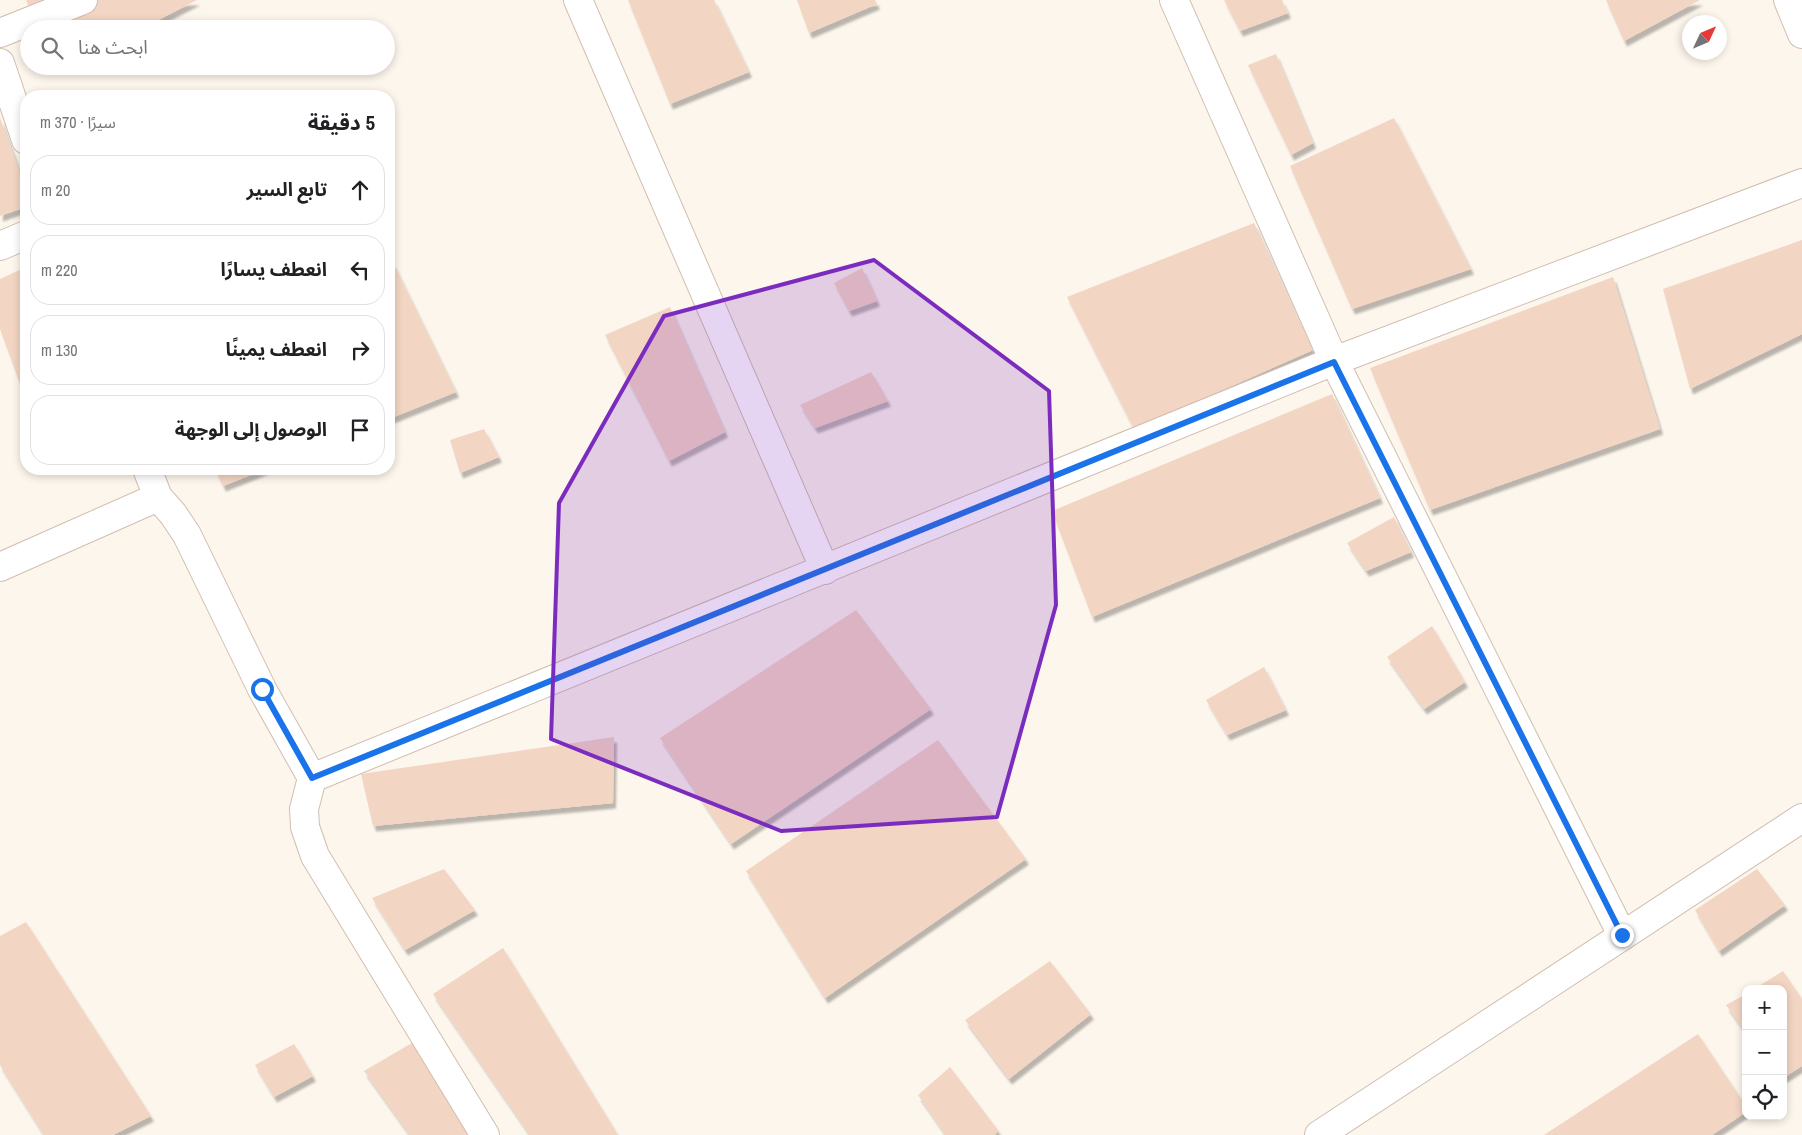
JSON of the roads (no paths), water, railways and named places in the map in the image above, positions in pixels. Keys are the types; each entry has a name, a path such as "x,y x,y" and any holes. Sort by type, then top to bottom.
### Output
{"street":[{"path":"33,20 83,0"},
{"path":"578,0 825,570"},
{"path":"1174,0 1334,362 1622,935"},
{"path":"1788,0 1802,34"},
{"path":"0,33 20,25"},
{"path":"0,63 20,122"},
{"path":"312,778 1334,362 1802,183"},
{"path":"0,246 20,238"},
{"path":"149,475 158,497 188,534 262,689 312,778 304,809 305,828 315,856 485,1135"},
{"path":"0,567 158,497"},
{"path":"1320,1135 1802,818"}]}
